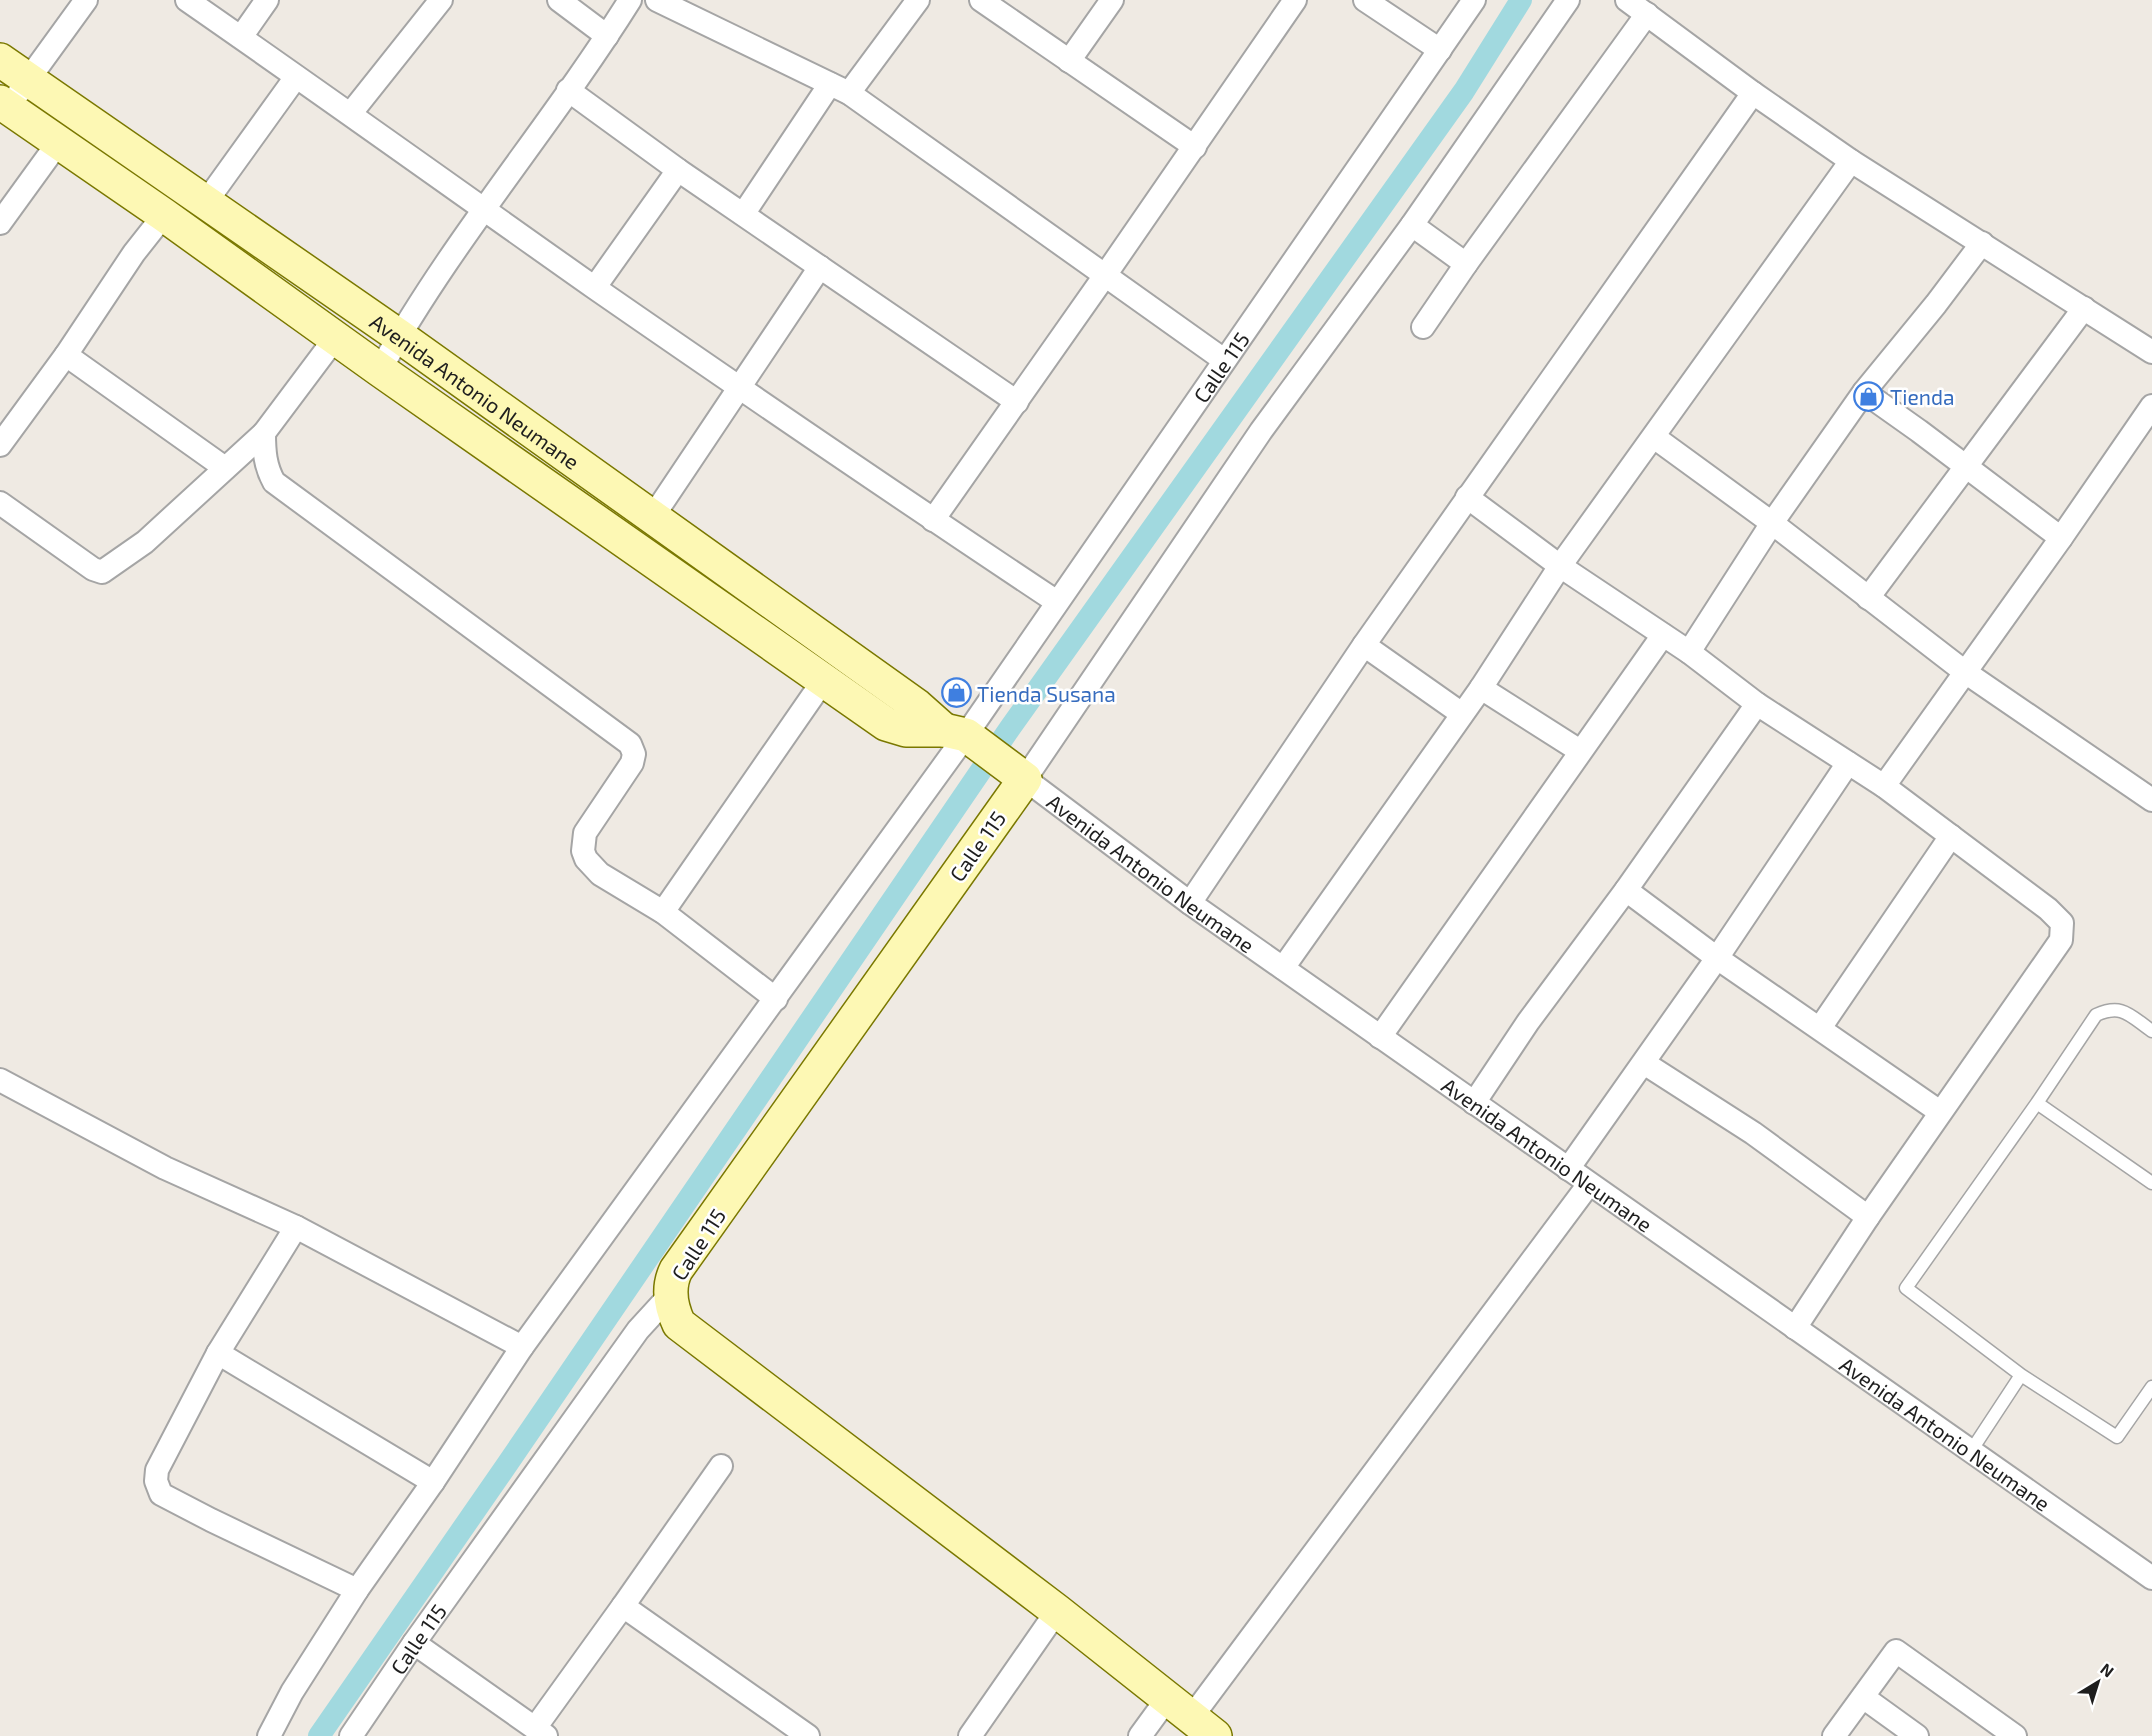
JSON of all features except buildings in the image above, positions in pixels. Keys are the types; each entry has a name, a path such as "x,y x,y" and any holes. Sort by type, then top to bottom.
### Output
{"street":[{"path":"4,104 28,80 86,0"},
{"path":"187,0 351,113 595,287 933,520 1057,602"},
{"path":"241,37 267,0"},
{"path":"351,113 441,0"},
{"path":"559,0 607,36"},
{"path":"380,370 399,336 630,0"},
{"path":"657,0 839,88 1106,274 1224,360"},
{"path":"744,213 839,88 918,0"},
{"path":"981,0 1194,147"},
{"path":"1069,61 1112,0"},
{"path":"933,520 1295,0"},
{"path":"1365,0 1440,50"},
{"name":"Calle 115","path":"269,1736 292,1692 357,1590 433,1482 522,1347 776,999 960,735 1057,602 1474,0"},
{"path":"1020,775 1261,431 1412,225 1568,0"},
{"path":"1627,0 1753,93 1851,161 2152,352"},
{"path":"1424,327 1466,264 1647,14"},
{"name":"Avenida Antonio Neumane","path":"0,60 399,336 917,706 1020,775 1190,903 2152,1578"},
{"path":"206,202 296,77"},
{"path":"568,90 678,170 1017,402"},
{"path":"1190,903 1364,645 1753,93"},
{"name":"Avenida Antonio Neumane","path":"4,104 164,214 380,370 886,724 906,730 960,735"},
{"path":"0,223 58,143"},
{"path":"1283,968 1481,688 1560,566 1851,161"},
{"path":"595,287 678,170"},
{"path":"0,445 66,355 134,253 164,214"},
{"path":"1412,225 1466,264"},
{"path":"1689,652 1772,523 1864,392 1936,304 1982,243"},
{"path":"652,518 820,267"},
{"path":"1869,598 2084,309"},
{"path":"0,503 93,569 102,572 145,542 264,433 336,337"},
{"path":"66,355 225,468"},
{"path":"1864,392 2061,538"},
{"path":"1884,786 2061,538 2152,405"},
{"path":"264,433 264,453 274,482 630,744 634,754 632,763 585,833 583,850 592,867 663,912 776,999"},
{"path":"1654,438 1772,523 1965,672 2152,800"},
{"path":"1467,497 1560,566 1689,652 1757,704 1884,786 2048,909 2062,923 2061,940 1940,1112 1795,1328"},
{"path":"1380,1037 1663,635"},
{"path":"1364,645 1462,714"},
{"path":"663,912 823,681"},
{"path":"1481,688 1580,751"},
{"path":"1474,1103 1528,1022 1626,890 1757,704"},
{"path":"1568,1169 1717,958 1848,763"},
{"name":"Calle 115","path":"351,1736 414,1643 638,1330 671,1294 671,1281 676,1270 1020,775"},
{"path":"1820,1028 1951,836"},
{"path":"1626,890 1717,958 1940,1112"},
{"path":"1644,1063 1754,1133 1868,1218"},
{"path":"0,1080 165,1168 296,1227 522,1347"},
{"path":"1140,1736 1191,1717 1589,1184"},
{"path":"296,1227 218,1353 157,1470 156,1481 161,1494 357,1590"},
{"path":"671,1294 672,1308 679,1324 1057,1611 1191,1717"},
{"path":"218,1353 433,1482"},
{"path":"414,1643 537,1733 721,1466"},
{"path":"623,1606 808,1736"},
{"path":"970,1736 1057,1611"},
{"path":"1834,1736 1896,1651 2015,1736"},
{"path":"1863,1697 1917,1736"}],"lane":[{"path":"2152,1031 2122,1010 2109,1009 2096,1015 2037,1103 1906,1288 2021,1375 2117,1437 2152,1387"},
{"path":"2037,1103 2152,1183"},
{"path":"1971,1451 2021,1375"}],"waterway":[{"path":"319,1736 1010,728 1464,91 1521,0"}],"place":[{"name":"Tienda","path":"1869,396"},
{"name":"Tienda Susana","path":"956,693"}]}
